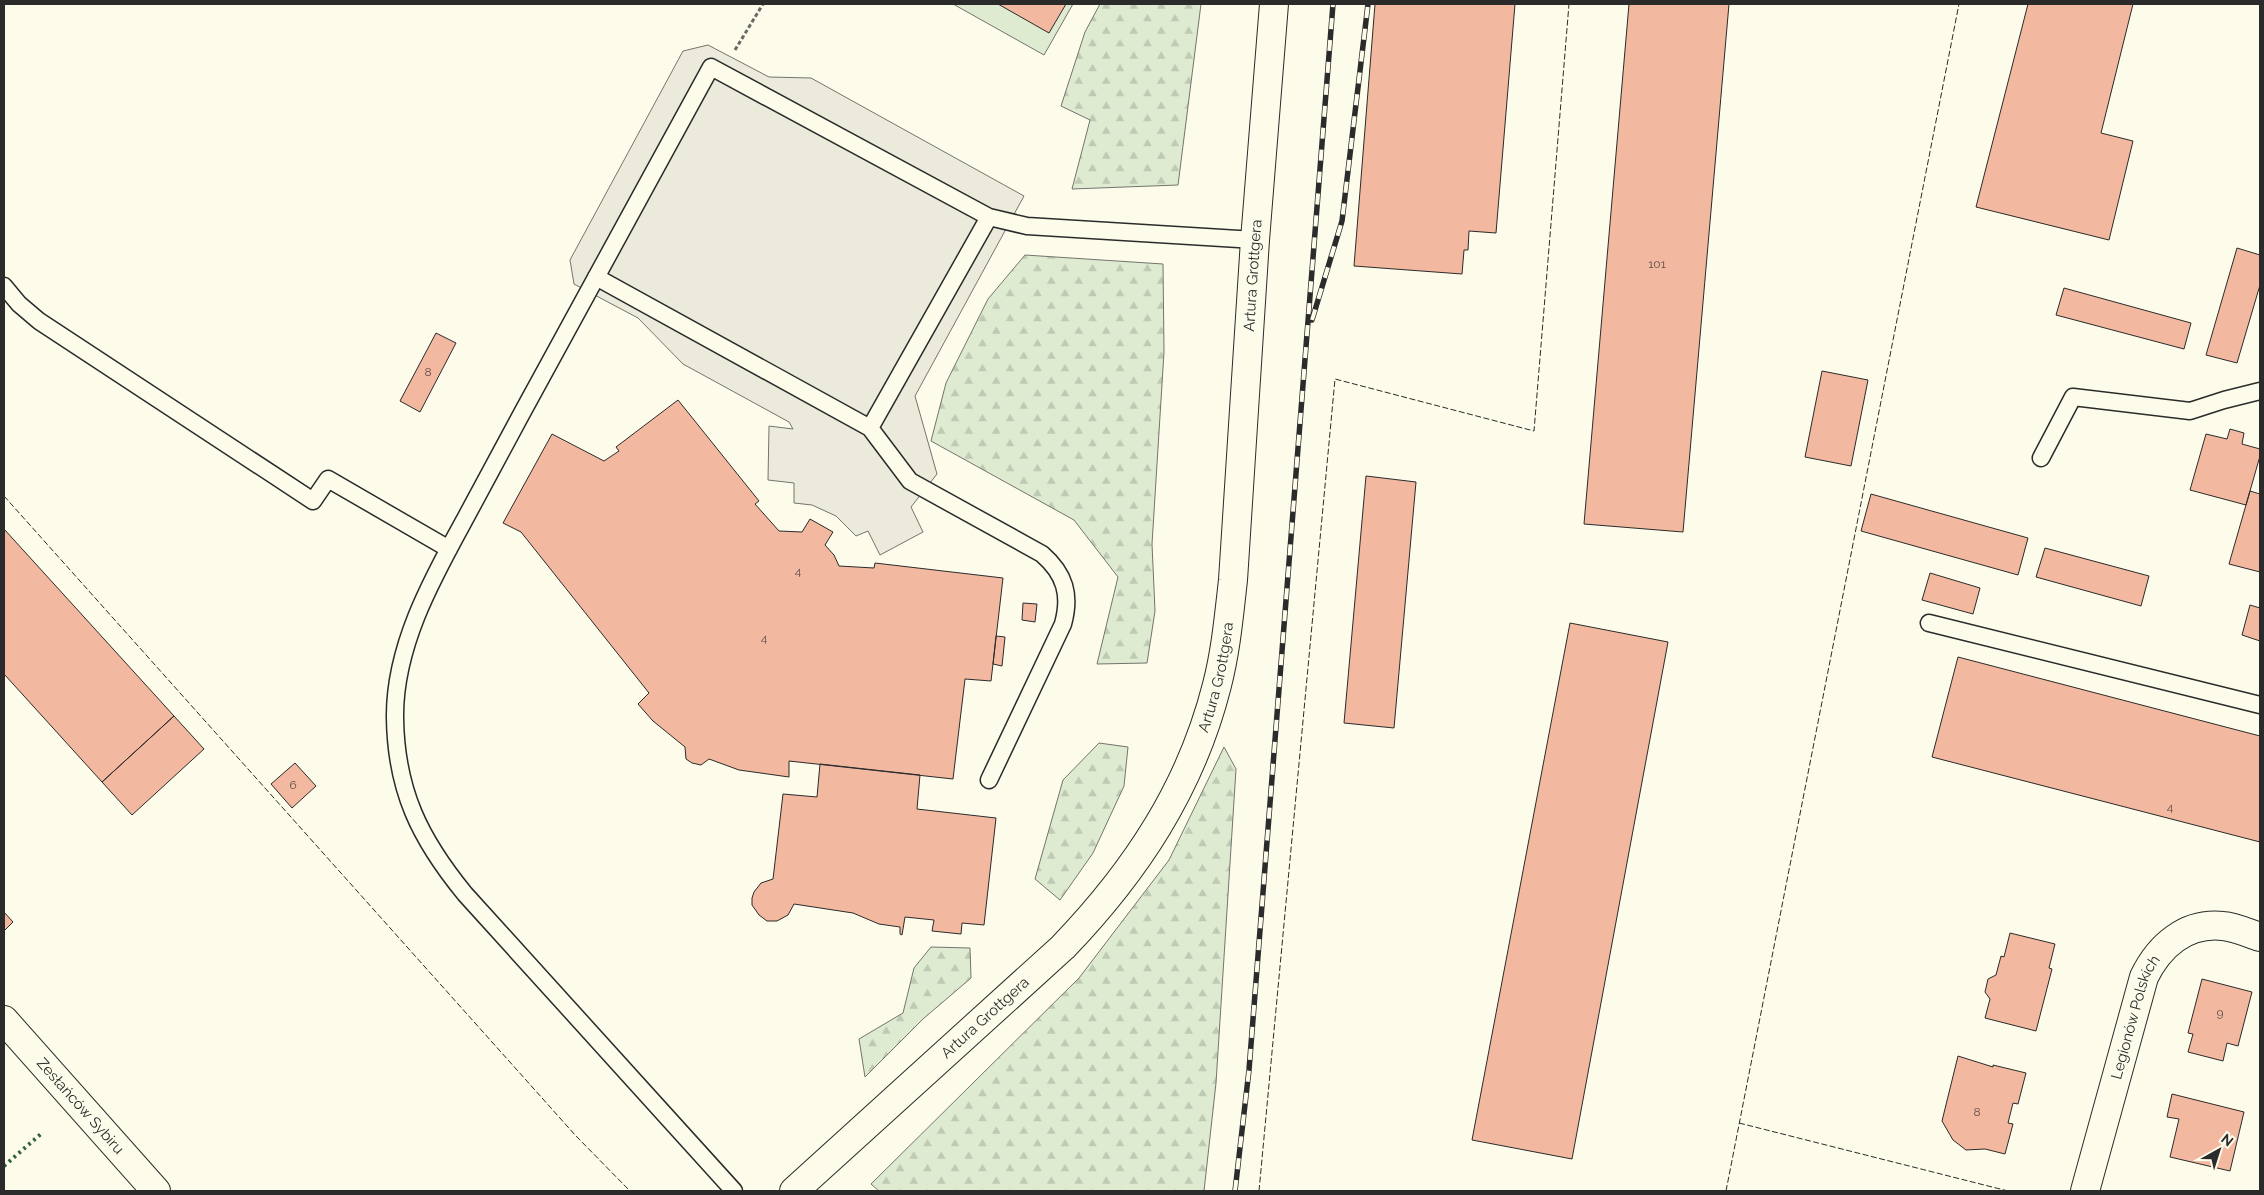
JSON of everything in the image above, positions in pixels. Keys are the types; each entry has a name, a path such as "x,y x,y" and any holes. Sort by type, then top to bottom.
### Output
{"street":[{"name":"Artura Grottgera","path":"794,1191 1063,947 1098,911 1128,873 1155,833 1180,787 1202,734 1217,685 1227,634 1233,580 1255,240 1274,4"},
{"name":"Legionów Polskich","path":"2085,1191 2144,977 2159,952 2180,935 2205,926 2224,926 2260,937"},
{"name":"Zesłańców Sybiru","path":"4,1020 156,1191"}],"lane":[{"path":"734,1191 465,894 438,860 419,826 405,791 398,758 394,716 398,679 408,638 449,549 711,67 989,216 1027,226 1255,240"},
{"path":"870,428 989,216"},
{"path":"596,277 870,428 910,481 1042,554 1053,563 1066,586 1067,611 1063,624 989,780"},
{"path":"4,286 19,304 39,322 313,501 328,479 449,549"},
{"path":"2041,458 2073,397 2190,412 2224,400 2260,391"},
{"path":"1929,623 2260,705"}],"path":[{"path":"722,72 763,4"}],"green space":[{"path":"953,4 1073,4 1044,55"},
{"path":"1100,4 1201,4 1178,185 1072,189 1090,120 1061,106 1085,32"},
{"path":"1025,255 1163,264 1164,352 1152,544 1155,611 1147,663 1097,664 1118,577 1074,520 931,441 946,383 988,299"},
{"path":"1099,743 1128,747 1124,786 1093,853 1060,900 1035,879 1063,780"},
{"path":"1224,747 1236,769 1216,1083 1204,1191 879,1191 871,1184 1079,978 1169,860"},
{"path":"931,947 970,948 971,978 923,1019 865,1077 859,1039 903,1013 914,968"}],"shaded area":[{"path":"708,45 769,77 811,78 1024,196 915,396 937,474 911,507 923,532 880,555 868,531 856,536 836,516 812,505 794,503 794,483 768,480 769,426 793,429 789,422 683,364 638,318 574,284 570,260 683,51"}],"building":[{"path":"998,4 1066,4 1049,33"},
{"path":"1375,4 1515,4 1496,233 1469,231 1468,250 1464,250 1462,274 1354,266"},
{"path":"1629,4 1729,4 1683,532 1584,524"},
{"path":"2028,4 2133,4 2101,133 2133,141 2109,240 1976,207"},
{"path":"2237,248 2260,255 2260,285 2237,363 2206,355"},
{"path":"2064,288 2191,323 2184,349 2056,315"},
{"path":"436,333 456,343 420,412 400,401"},
{"path":"1822,371 1868,380 1851,466 1805,457"},
{"path":"678,400 759,501 755,504 779,531 802,532 810,519 833,532 825,545 834,555 839,566 874,568 875,563 1003,578 991,681 965,679 953,779 789,761 789,777 739,770 709,759 701,765 692,763 686,759 685,747 653,721 638,704 649,693 521,532 503,523 552,434 604,461 619,451 616,447"},
{"path":"2230,429 2244,433 2242,444 2260,449 2260,456 2246,505 2190,490 2206,434 2227,439"},
{"path":"1366,476 1416,482 1394,728 1344,723"},
{"path":"2250,491 2260,494 2260,572 2229,564"},
{"path":"1871,494 2028,538 2018,575 1861,531"},
{"path":"4,529 174,716 102,782 4,674"},
{"path":"2045,548 2149,576 2141,606 2036,577"},
{"path":"1930,573 1980,588 1973,614 1922,600"},
{"path":"1023,603 1037,604 1035,622 1022,620"},
{"path":"2250,605 2260,608 2260,641 2242,635"},
{"path":"1570,623 1668,642 1572,1159 1472,1140"},
{"path":"996,636 1005,637 1002,666 993,664"},
{"path":"1958,657 2260,736 2260,842 1932,757"},
{"path":"174,716 204,749 132,815 102,782"},
{"path":"295,763 316,786 292,808 271,784"},
{"path":"820,764 920,775 917,809 996,818 984,925 962,923 961,934 932,931 934,920 905,917 902,935 900,934 900,927 879,924 853,913 794,904 788,915 777,921 767,921 759,915 752,905 752,898 761,883 773,879 783,794 817,797"},
{"path":"4,912 13,922 4,931"},
{"path":"2010,933 2055,944 2049,968 2052,969 2036,1031 1985,1018 1990,999 1985,992 1988,979 1996,975 2001,956 2004,957"},
{"path":"2202,979 2252,992 2238,1046 2227,1043 2223,1061 2188,1052 2193,1034 2188,1033"},
{"path":"1958,1056 1993,1067 1993,1065 2026,1073 2018,1104 2013,1103 2008,1123 2013,1124 2005,1154 1985,1149 1966,1150 1953,1140 1942,1121"},
{"path":"2172,1094 2244,1112 2230,1171 2170,1157 2179,1119 2167,1117"}],"railway":[{"path":"1235,1191 1249,1070 1333,4"},
{"path":"1312,320 1342,221 1368,4"}],"hedge":[{"path":"4,1166 42,1133"}],"fence":[{"path":"1259,1191 1335,379 1534,431 1569,4"},
{"path":"1726,1191 1959,4"},
{"path":"4,496 576,1136 630,1191"},
{"path":"1739,1123 2008,1191"}]}
